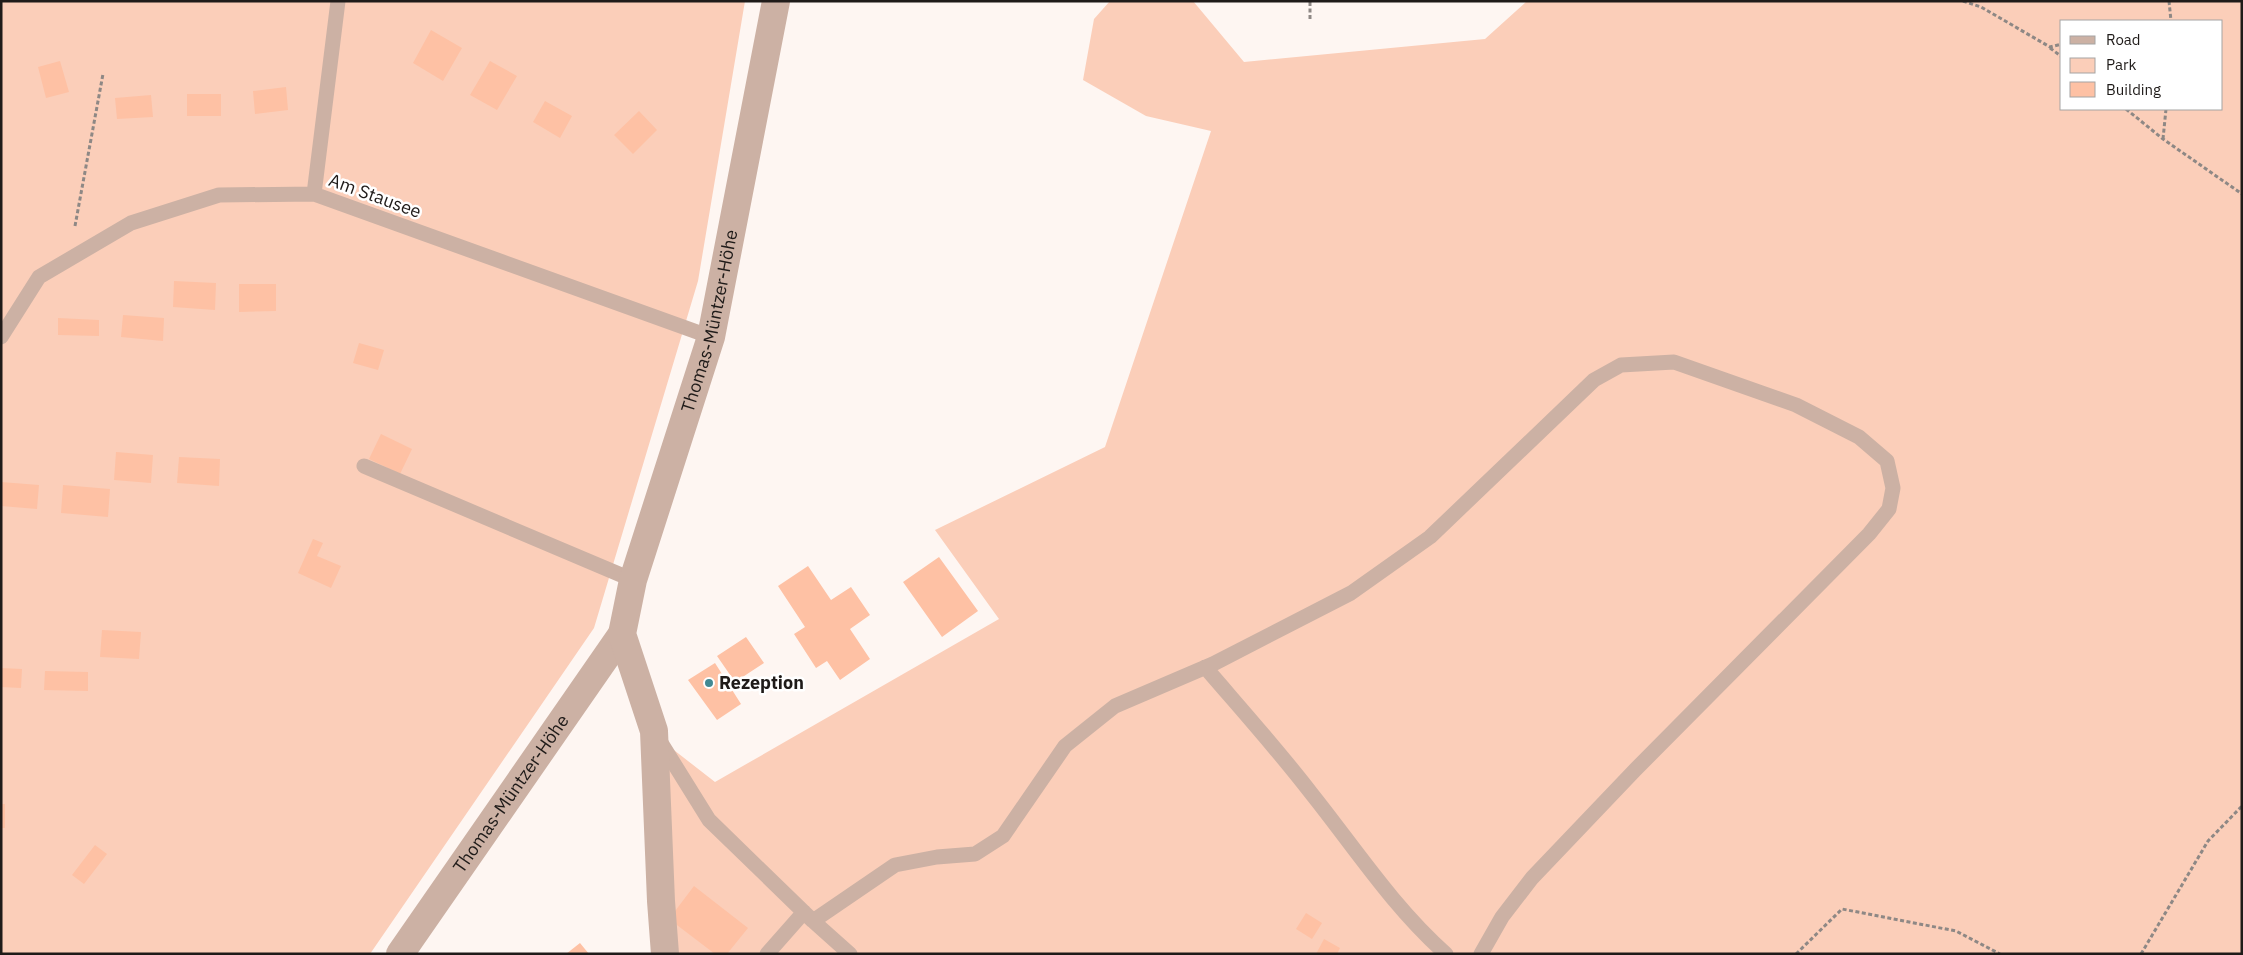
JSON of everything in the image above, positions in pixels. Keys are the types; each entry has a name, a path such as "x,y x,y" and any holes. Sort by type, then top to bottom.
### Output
{"street":[{"name":"Thomas-Müntzer-Höhe","path":"400,954 622,634 633,580 711,337 776,1"},
{"name":"Thomas-Müntzer-Höhe","path":"622,634 654,731 665,954"}],"lane":[{"path":"314,194 338,1"},
{"name":"Am Stausee","path":"1,337 39,277 131,223 219,195 314,194 711,337"},
{"path":"767,954 808,916 896,865 936,857 975,854 1003,836 1065,746 1115,706 1206,668 1351,593 1430,537 1594,380 1621,365 1674,362 1796,405 1859,437 1887,461 1892,488 1889,509 1869,534 1635,770 1532,878 1502,917 1481,954"},
{"path":"364,466 633,580"},
{"path":"1206,668 1310,792 1395,901 1426,936 1446,954"},
{"path":"654,731 709,820 850,954"}],"path":[{"path":"1310,1 1310,18"},
{"path":"1964,1 1981,7 2050,47 2060,55"},
{"path":"2169,1 2171,20"},
{"path":"2050,47 2060,44"},
{"path":"69,258 103,74"},
{"path":"2127,110 2163,139 2242,194"},
{"path":"2163,139 2166,110"},
{"path":"2141,954 2208,841 2242,806"},
{"path":"1796,954 1842,909 1956,931 2000,954"}],"green space":[{"path":"1,1 745,1 698,281 594,628 370,954 1,954"},
{"path":"1110,1 1193,1 1244,62 1485,39 1527,1 2242,1 2242,954 678,954 661,740 715,782 999,619 935,530 1105,447 1211,131 1146,116 1083,80 1094,19"}],"building":[{"path":"431,30 462,48 443,81 413,63"},
{"path":"60,61 69,92 46,98 38,67"},
{"path":"490,61 517,76 497,110 470,95"},
{"path":"286,87 288,110 255,114 253,91"},
{"path":"187,94 221,94 221,116 187,116"},
{"path":"151,95 153,117 117,119 115,98"},
{"path":"545,101 572,116 560,138 533,122"},
{"path":"639,111 657,130 633,154 614,135"},
{"path":"174,281 216,283 215,310 173,307"},
{"path":"239,284 276,284 276,311 239,312"},
{"path":"123,315 164,318 163,341 121,337"},
{"path":"58,318 99,320 99,336 58,335"},
{"path":"359,343 384,350 378,370 353,363"},
{"path":"381,434 412,449 400,474 369,459"},
{"path":"116,452 153,455 151,483 114,480"},
{"path":"179,457 220,459 219,486 177,483"},
{"path":"1,482 39,485 37,509 1,506"},
{"path":"63,485 110,489 108,517 61,513"},
{"path":"313,539 323,543 317,556 341,566 331,588 298,573"},
{"path":"939,557 978,611 942,637 903,582"},
{"path":"808,566 831,600 851,587 870,615 850,629 870,659 840,680 827,661 816,668 794,634 805,627 778,586"},
{"path":"102,630 141,632 139,659 100,657"},
{"path":"746,637 764,663 735,682 717,656"},
{"path":"715,663 741,704 717,720 688,680"},
{"path":"1,668 22,669 21,688 1,687"},
{"path":"45,671 88,672 88,691 44,690"},
{"path":"1,804 5,804 5,828 1,828"},
{"path":"95,845 107,854 84,884 72,875"},
{"path":"694,886 748,928 727,954 715,954 669,919"},
{"path":"1306,913 1322,923 1312,939 1296,929"},
{"path":"1324,939 1340,948 1337,954 1316,954"},
{"path":"580,943 589,954 566,954"}],"place":[{"name":"Rezeption","path":"709,683"}]}
